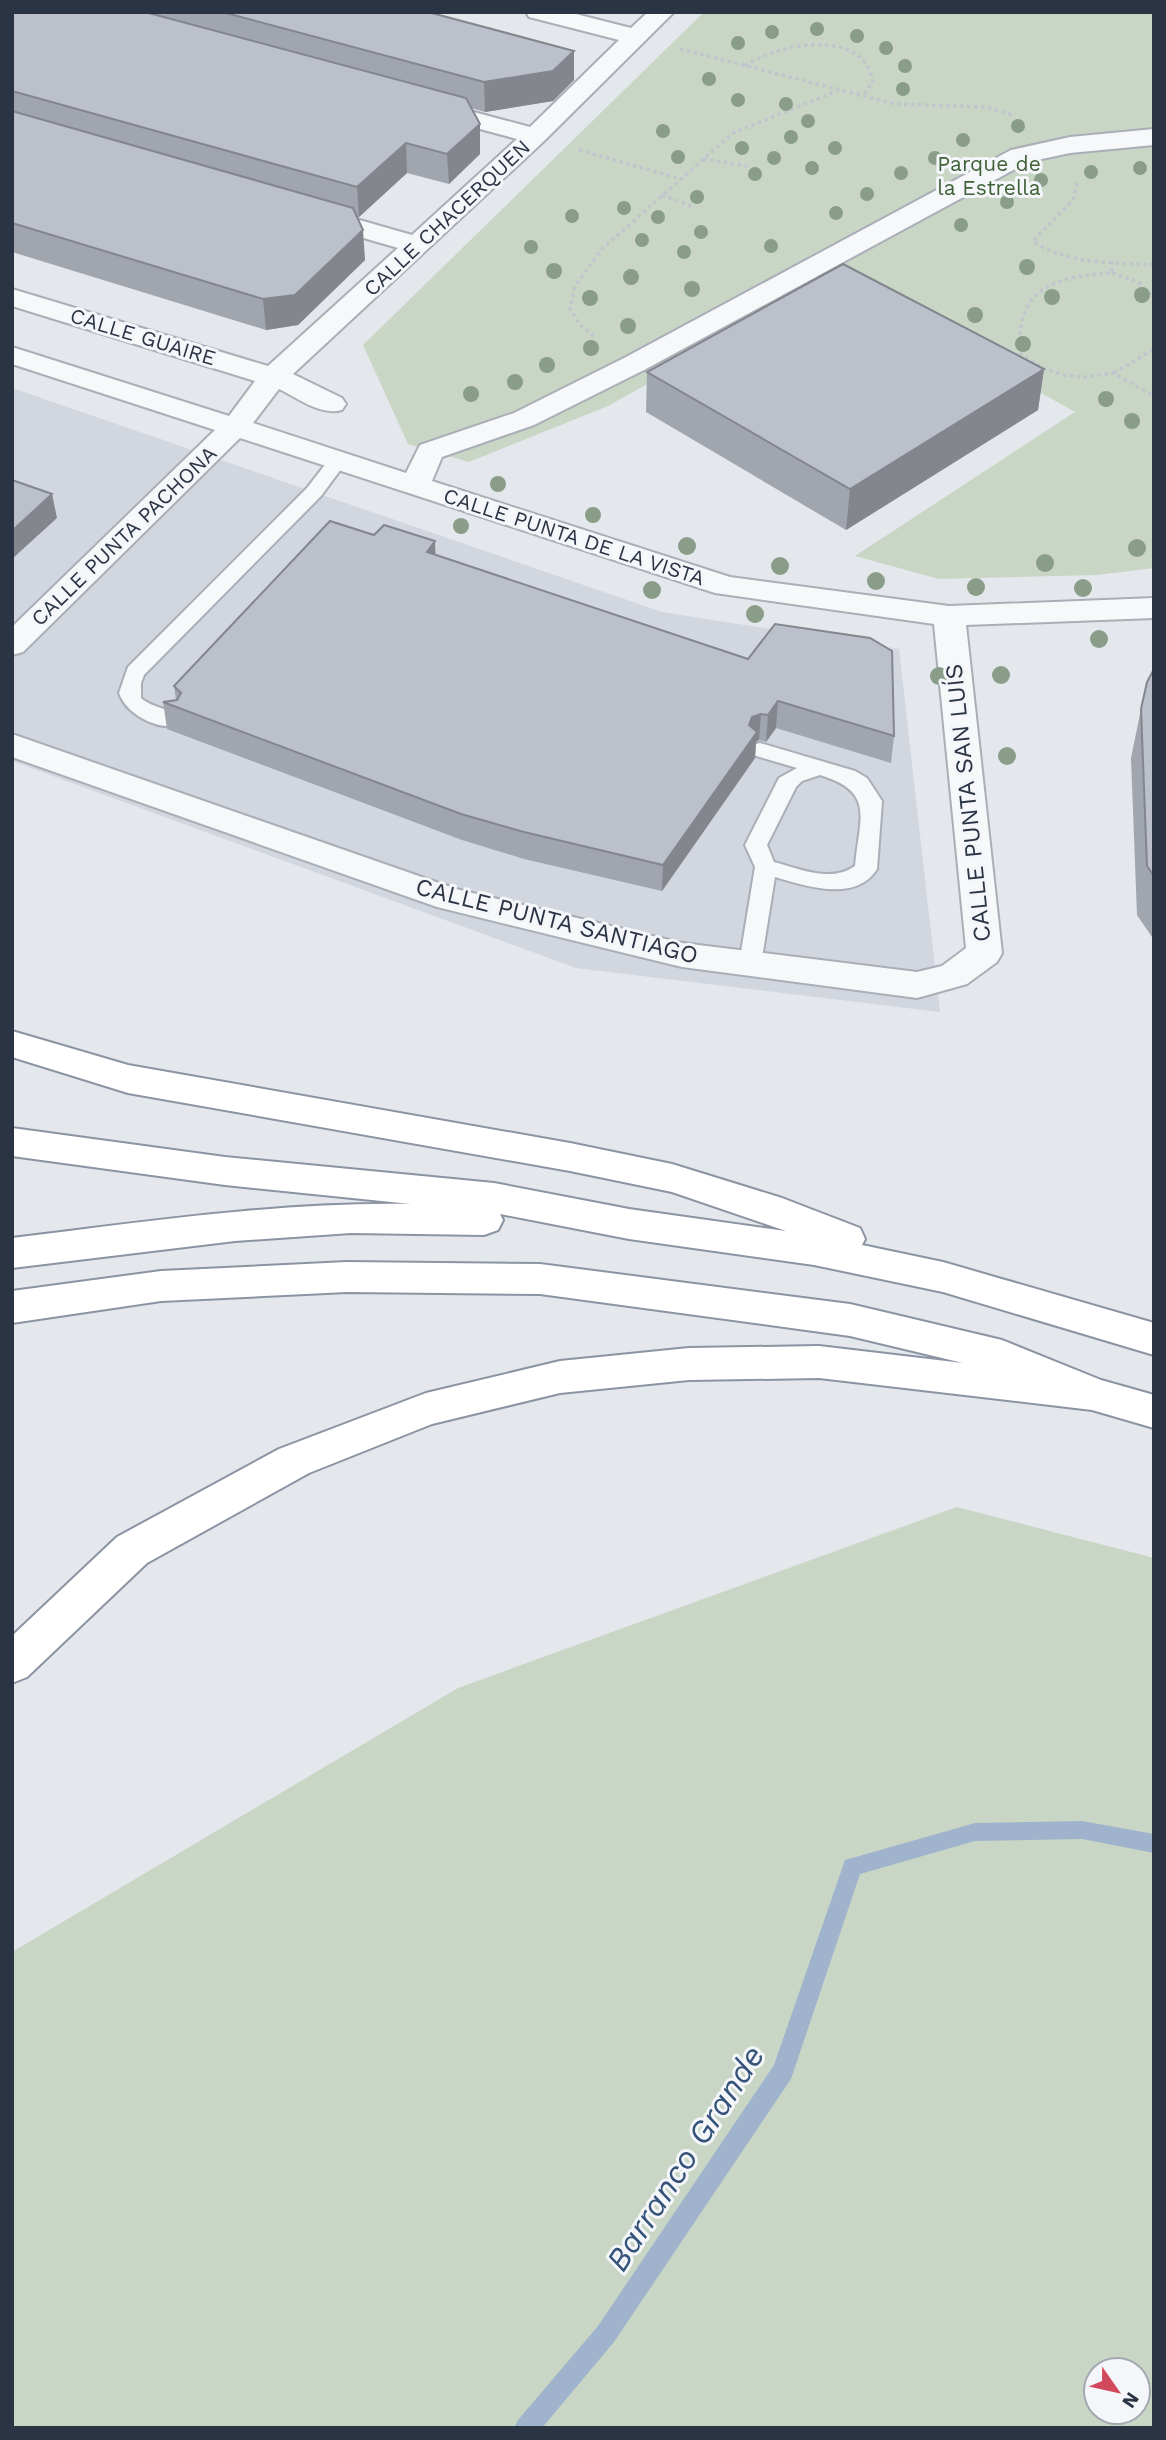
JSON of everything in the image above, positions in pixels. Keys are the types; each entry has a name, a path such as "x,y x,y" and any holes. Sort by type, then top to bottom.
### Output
{"highway":[{"path":"12,1044 128,1079 570,1157 673,1178 768,1208 943,1277"},
{"path":"12,1142 225,1171 494,1198 629,1224 814,1250 943,1277 1154,1339"},
{"path":"12,1253 235,1226 351,1218 514,1219 629,1224"},
{"path":"12,1307 175,1285 347,1277 541,1279 850,1320 1002,1356 1092,1394 1154,1412"},
{"path":"12,1664 132,1550 294,1461 426,1409 560,1377 689,1364 819,1362 1092,1394"}],"street":[{"path":"538,12 636,37"},
{"name":"CALLE CHACERQUEN","path":"235,427 273,377 535,136 662,12"},
{"path":"400,100 535,136"},
{"path":"342,315 321,367 342,434 415,486 430,451 524,419 636,363 1020,156 1070,145 1154,137"},
{"path":"286,208 418,245"},
{"name":"CALLE GUAIRE","path":"12,297 273,377 332,404"},
{"name":"CALLE PUNTA DE LA VISTA","path":"12,355 726,586 949,616 1154,608"},
{"path":"284,442 317,427 332,404"},
{"name":"CALLE PUNTA PACHONA","path":"12,645 235,427"},
{"name":"CALLE PUNTA SAN LUÍS","path":"949,616 984,953 954,975"},
{"name":"CALLE PUNTA SANTIAGO","path":"12,745 450,899 682,955 917,985 954,975"}],"lane":[{"path":"172,720 143,711 134,703 129,693 135,672 314,492 338,461"},
{"path":"760,750 848,776 867,791 871,801 866,869 849,881 837,883 766,867"},
{"path":"750,964 766,867 759,856 757,845 787,783 796,776 818,768"}],"path":[{"path":"636,37 895,104 985,107 1028,119 1070,145 1078,191 1073,202 1037,233 1033,241 1042,250 1060,255 1154,265"},
{"path":"745,66 761,53 774,48 803,44 834,48 859,58 872,73 869,89 862,96"},
{"path":"636,363 580,325 570,309 575,286 602,249 733,133 838,91"},
{"path":"535,136 679,179"},
{"path":"703,159 747,166"},
{"path":"661,195 694,207"},
{"path":"1112,261 1112,273"},
{"path":"1154,298 1138,282 1112,273 1084,273 1061,278 1040,292 1023,311 1016,334 1020,352 1039,369 1063,376 1090,378 1113,373 1138,361 1154,349"},
{"path":"1113,373 1154,396"}],"shaded area":[{"path":"12,388 662,612 899,649 940,1012 576,968 12,761"}],"green space":[{"name":"Parque de la Estrella","path":"704,12 1154,12 1154,568 1097,575 939,579 855,556 1075,412 837,278 608,406 469,462 408,444 363,345"},
{"path":"957,1507 1154,1558 1154,2428 12,2428 12,1952 458,1688"}],"building":[{"path":"12,12 145,12 466,98 480,124 447,154 406,143 357,187 12,91"},
{"path":"222,12 428,12 574,51 553,71 484,82"},
{"path":"12,111 353,208 363,230 295,295 263,299 12,223"},
{"path":"843,264 1044,369 850,489 647,372"},
{"path":"12,480 52,494 12,531"},
{"path":"330,521 374,535 384,525 435,541 427,552 748,659 775,624 870,638 892,651 894,736 778,701 768,715 752,717 749,725 757,732 663,865 461,814 163,702 177,700 181,693 174,686"},
{"path":"1154,669 1154,876 1147,866 1141,709 1147,682"}],"waterway":[{"name":"Barranco Grande","path":"526,2428 606,2334 783,2071 852,1867 975,1832 1082,1830 1154,1844"}]}
